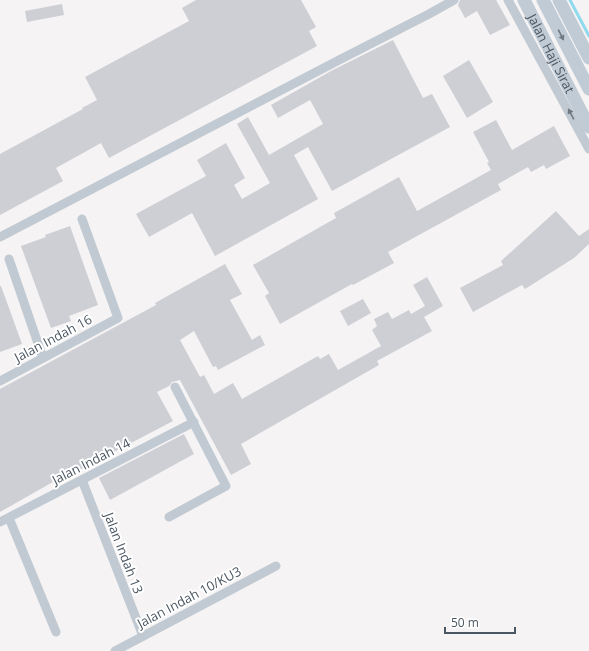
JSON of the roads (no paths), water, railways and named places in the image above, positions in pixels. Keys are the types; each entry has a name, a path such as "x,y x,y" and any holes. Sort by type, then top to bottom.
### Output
{"main road":[{"name":"Jalan Haji Sirat","path":"524,0 589,128"},
{"name":"Jalan Haji Sirat","path":"543,0 589,89"},
{"path":"559,0 589,58"}],"street":[{"path":"0,237 454,0"},
{"path":"508,0 589,149"},
{"name":"Jalan Indah 16","path":"0,381 118,318 82,219"},
{"path":"9,259 43,358"},
{"path":"169,517 226,486 176,387"},
{"name":"Jalan Indah 14","path":"0,522 194,422"},
{"name":"Jalan Indah 13","path":"82,480 143,636"},
{"path":"9,518 56,632"},
{"name":"Jalan Indah 10/KU3","path":"115,651 276,566"}],"waterway":[{"path":"570,0 589,36"}]}
